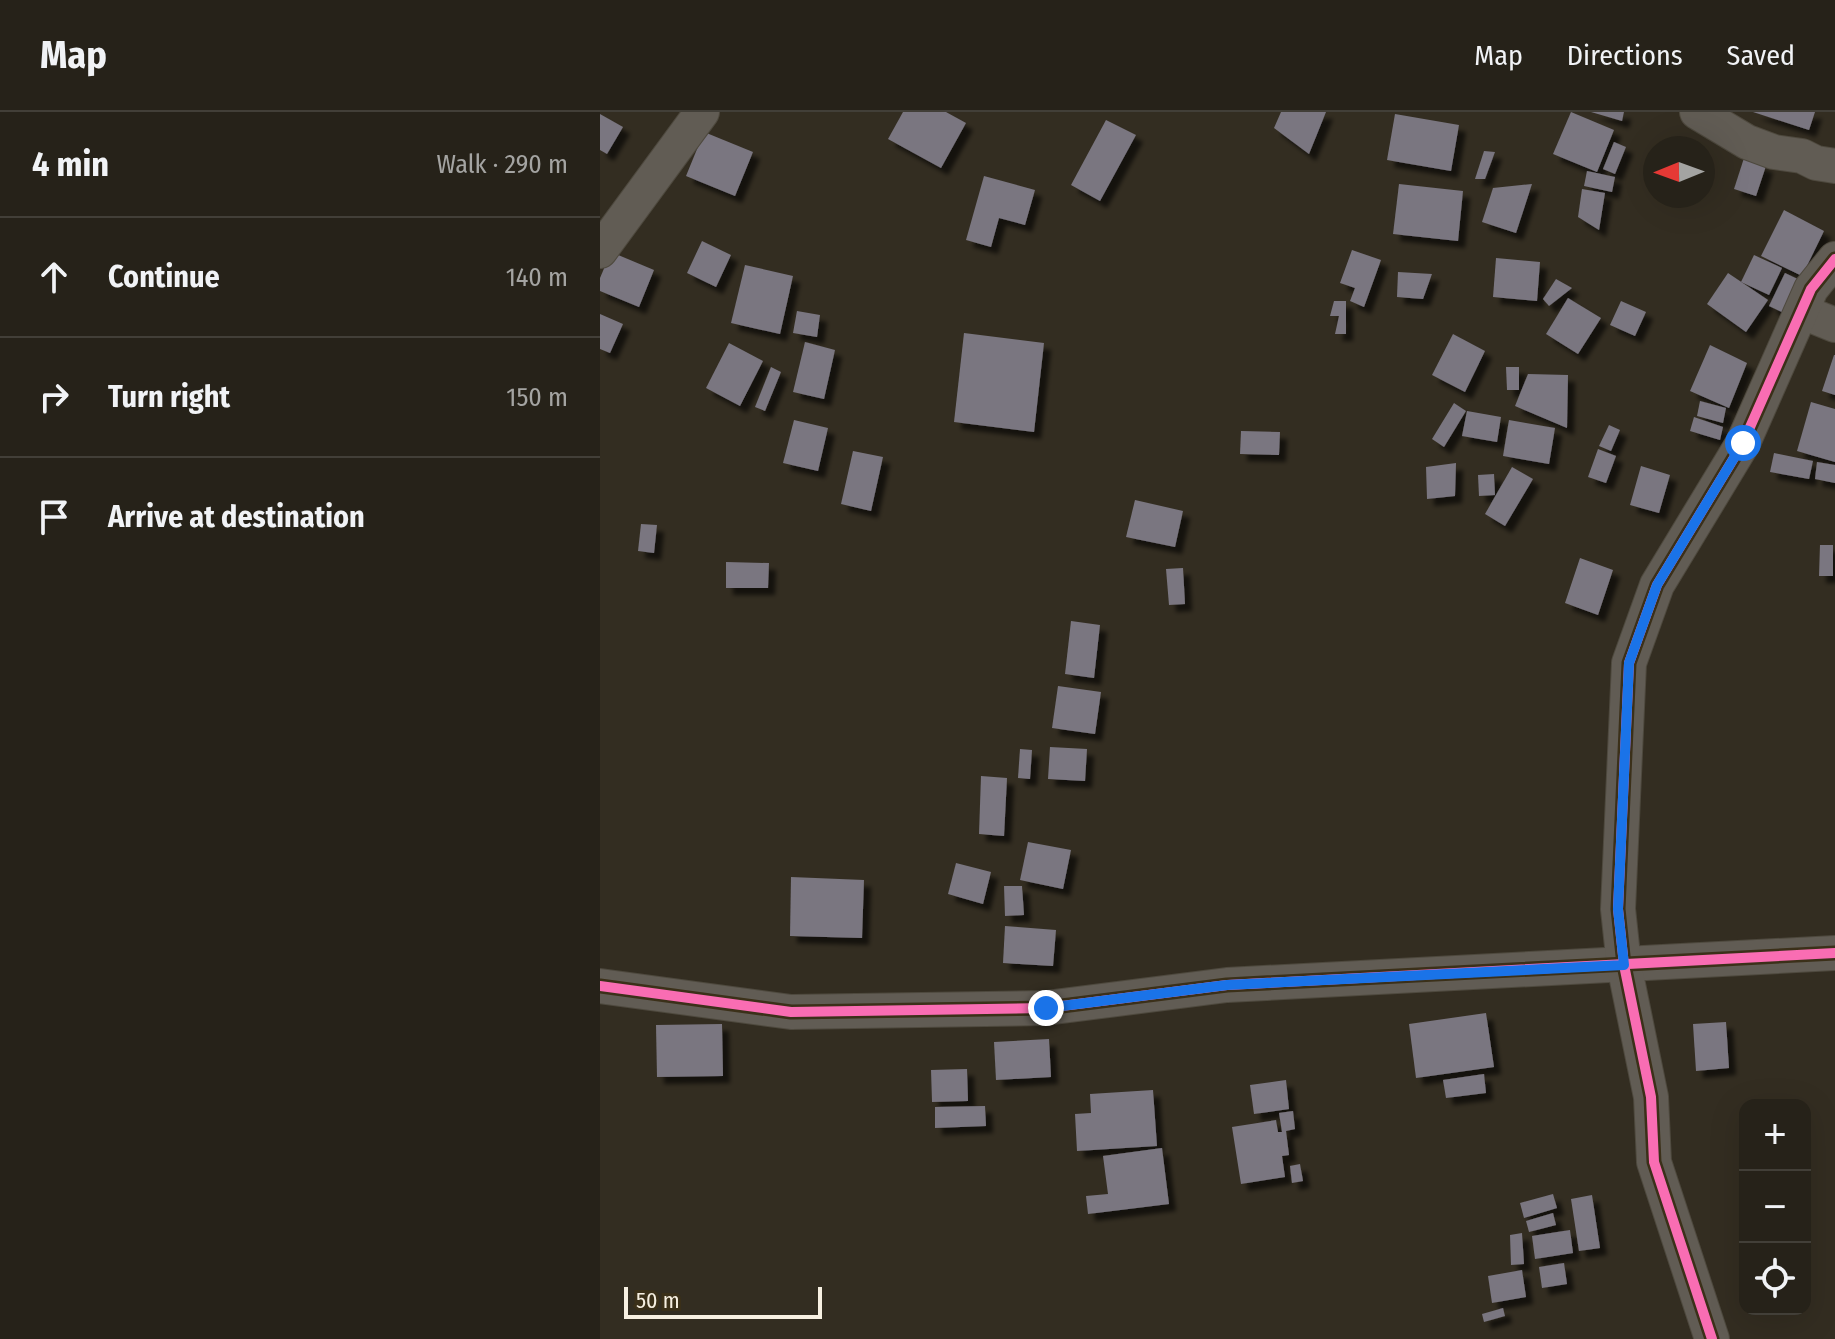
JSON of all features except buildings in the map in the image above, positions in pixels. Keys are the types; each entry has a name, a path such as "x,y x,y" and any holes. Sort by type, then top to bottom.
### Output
{"street":[{"path":"600,251 702,112"},
{"path":"1697,112 1747,142 1774,152 1835,166"},
{"path":"1712,1339 1654,1162 1651,1097 1624,965 1618,909 1629,663 1657,585 1743,443 1811,289 1835,259"},
{"path":"1803,312 1835,325"},
{"path":"600,986 791,1012 1046,1008 1227,985 1835,953"}],"cycle path":[{"path":"1712,1339 1654,1162 1651,1097 1624,965 1618,909 1629,663 1657,585 1743,443 1811,289 1835,259"},
{"path":"600,986 791,1012 1046,1008 1227,985 1835,953"}],"route":[{"path":"1046,1008 1227,985 1624,965 1618,909 1629,663 1657,585 1743,443"}]}
